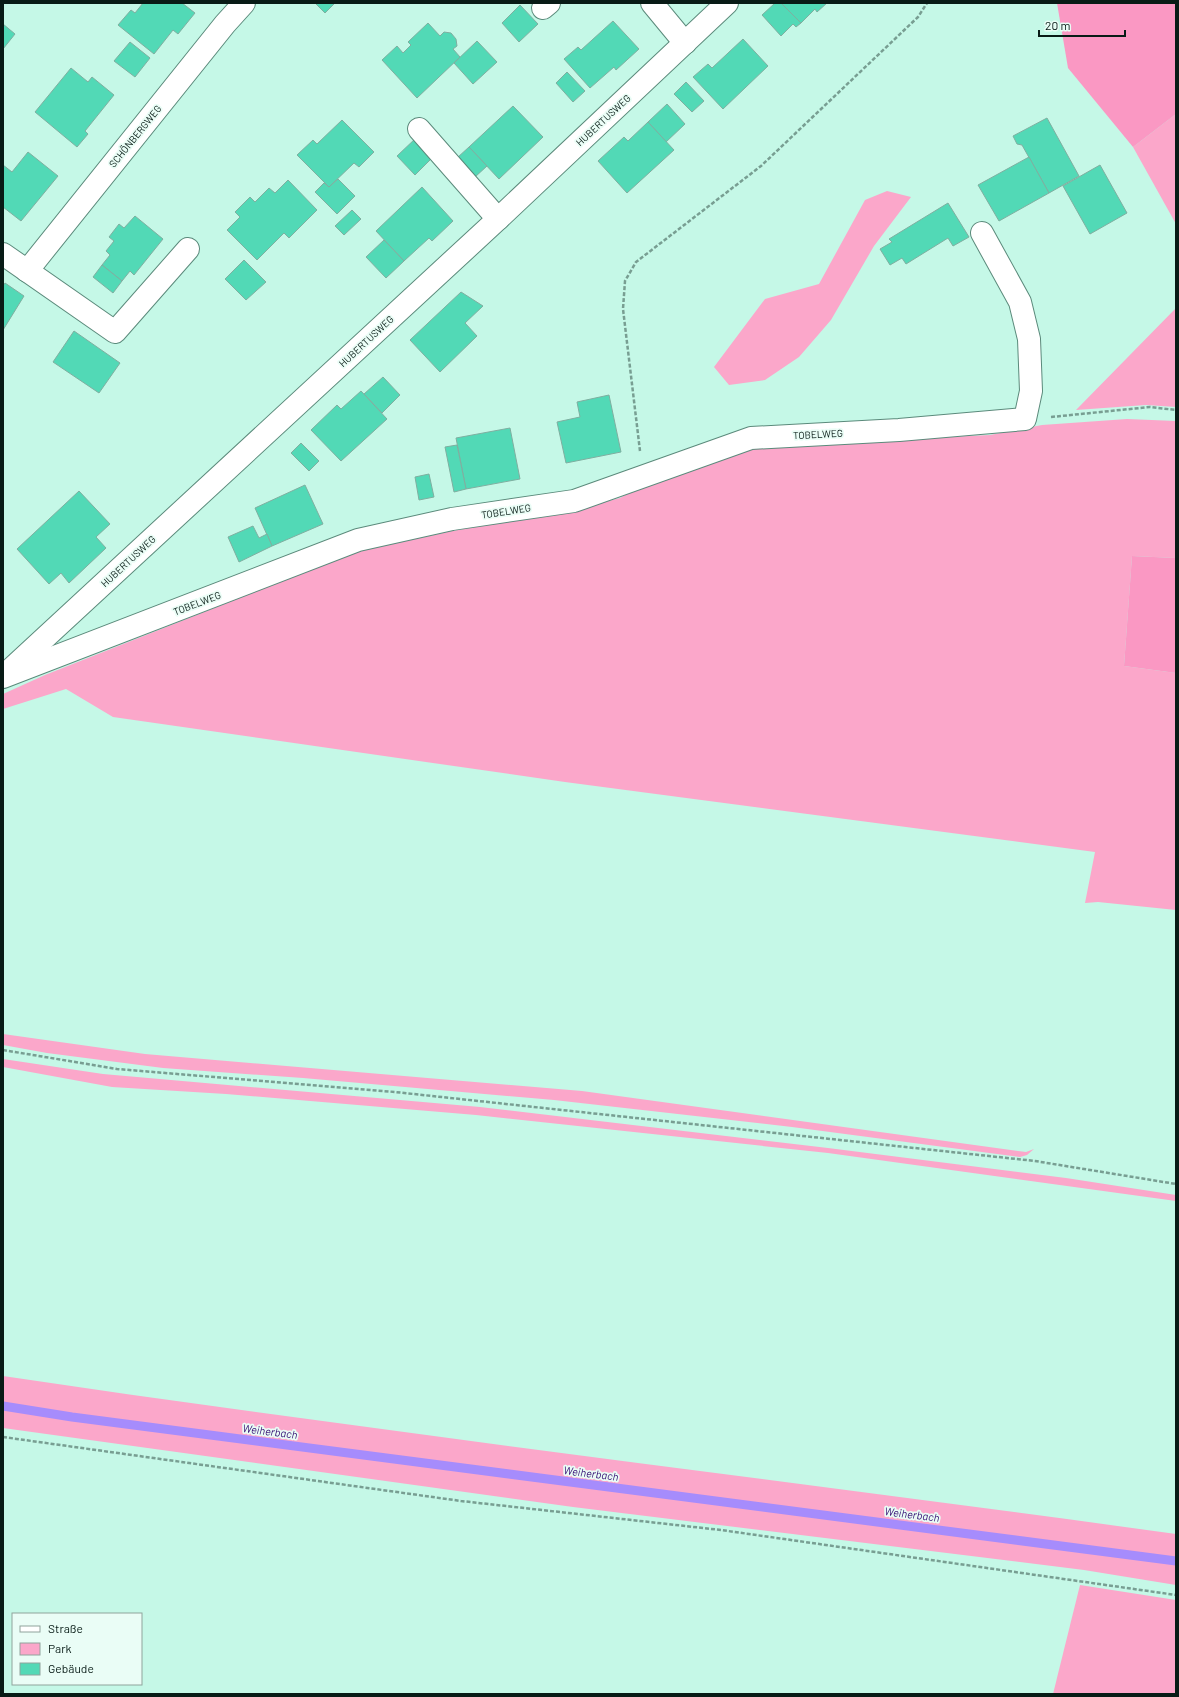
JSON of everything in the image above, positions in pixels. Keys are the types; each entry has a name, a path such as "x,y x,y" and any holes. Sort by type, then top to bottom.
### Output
{"street":[{"name":"SCHÖNBERGWEG","path":"27,271 244,3"},
{"path":"652,3 684,43"},
{"name":"HUBERTUSWEG","path":"3,677 498,219 727,3"},
{"path":"419,129 498,219"},
{"path":"982,233 1020,302 1024,317 1029,339 1031,391 1025,419"},
{"path":"3,254 115,332 188,249"},
{"name":"TOBELWEG","path":"3,677 358,540 452,519 574,501 751,438 899,430 1025,419"}],"path":[{"path":"643,476 623,309 625,281 636,262 761,166 918,17 927,3"},
{"path":"1025,419 1150,407 1176,410"},
{"path":"3,1050 117,1069 395,1092 1035,1161 1176,1184"},
{"path":"3,1437 461,1501 722,1530 1176,1594"}],"green space":[{"path":"1176,114 1176,224 1133,147"},
{"path":"887,191 911,197 874,246 831,320 799,357 765,380 729,385 714,367 765,299 819,284 865,200"},
{"path":"1176,308 1176,407 1146,405 1076,410"},
{"path":"1127,419 1176,421 1176,558 1132,556 1124,666 1176,673 1176,910 1098,902 1085,903 1095,852 565,782 113,717 66,689 3,709 3,694 45,675 356,552 452,531 578,509 620,498 652,480 728,455 771,445 990,435 1042,425"},
{"path":"3,1034 145,1054 582,1091 1026,1152 1034,1149 1027,1155 1020,1157 792,1127 554,1100 303,1078 163,1068 47,1053 3,1045"},
{"path":"3,1059 103,1074 480,1107 828,1148 1066,1178 1176,1195 1176,1201 828,1153 476,1115 226,1094 112,1087 3,1067"},
{"path":"3,1376 296,1418 1176,1534 1176,1585 1084,1570 573,1507 3,1428"},
{"path":"1080,1585 1176,1600 1176,1694 1053,1694"}],"shaded area":[{"path":"1057,3 1176,3 1176,114 1133,147 1068,68"},
{"path":"1132,556 1176,558 1176,673 1124,666"}],"building":[{"path":"143,3 182,3 195,13 178,34 173,30 154,54 118,25 131,10 135,13"},
{"path":"315,3 335,3 325,13"},
{"path":"775,3 781,3 801,23 796,27 793,24 781,36 762,15"},
{"path":"781,3 827,3 817,12 815,9 801,23"},
{"path":"520,5 538,24 519,42 502,23"},
{"path":"613,21 639,49 616,70 614,67 590,88 564,59 578,47 581,50"},
{"path":"428,23 440,36 444,32 451,33 456,39 457,46 453,49 460,57 417,98 382,60 397,46 403,53 411,45 408,42"},
{"path":"3,24 15,34 3,49"},
{"path":"743,39 768,66 723,109 693,77 708,64 712,68"},
{"path":"477,41 497,62 473,84 454,63"},
{"path":"130,42 150,58 135,77 114,61"},
{"path":"71,68 88,82 92,77 114,95 85,131 88,134 77,147 35,112"},
{"path":"567,72 585,91 573,102 556,83"},
{"path":"686,82 704,101 692,112 674,94"},
{"path":"667,104 685,124 666,142 648,122"},
{"path":"513,106 543,137 499,179 469,147"},
{"path":"1047,118 1079,176 1049,193 1022,145 1017,144 1013,136"},
{"path":"342,120 374,152 359,167 354,163 329,187 297,155 313,140 317,144"},
{"path":"648,122 674,150 627,193 598,161 624,137 628,141"},
{"path":"416,138 433,157 415,175 397,156"},
{"path":"469,147 487,166 475,177 457,158"},
{"path":"28,152 58,176 21,221 3,207 3,165 12,172"},
{"path":"1029,157 1049,193 999,221 978,185"},
{"path":"1100,165 1127,213 1090,234 1063,186"},
{"path":"338,179 355,196 337,214 315,192 324,183 329,187"},
{"path":"288,180 317,210 289,238 284,233 257,260 227,230 240,217 235,212 250,197 255,202 269,188 275,193"},
{"path":"422,187 453,221 432,241 429,238 404,261 376,231"},
{"path":"948,203 969,237 953,246 948,238 906,264 902,258 890,265 880,249 892,242 889,239"},
{"path":"352,210 361,219 344,235 335,226"},
{"path":"135,216 163,239 134,275 130,271 122,281 102,265 110,255 106,251 114,241 109,237 119,224 124,228"},
{"path":"384,240 404,261 386,278 366,257"},
{"path":"244,260 266,282 246,300 225,279"},
{"path":"102,265 122,281 113,293 93,277"},
{"path":"5,283 24,296 3,330 3,286"},
{"path":"461,292 483,306 465,323 477,336 440,372 410,340"},
{"path":"74,331 120,363 99,393 53,362"},
{"path":"383,377 400,395 382,413 364,394"},
{"path":"361,391 387,419 341,461 311,430 337,405 341,409"},
{"path":"609,395 621,452 566,463 557,422 580,417 577,402"},
{"path":"510,428 520,479 466,489 456,438"},
{"path":"301,443 319,461 309,471 291,453"},
{"path":"457,445 466,489 454,492 445,447"},
{"path":"429,474 434,497 419,500 415,477"},
{"path":"305,485 323,524 272,546 255,508"},
{"path":"79,491 110,524 96,537 106,548 69,583 61,573 49,584 17,549"},
{"path":"253,526 259,538 267,534 272,546 239,562 228,537"}],"waterway":[{"name":"Weiherbach","path":"3,1406 72,1417 1176,1561"}]}
